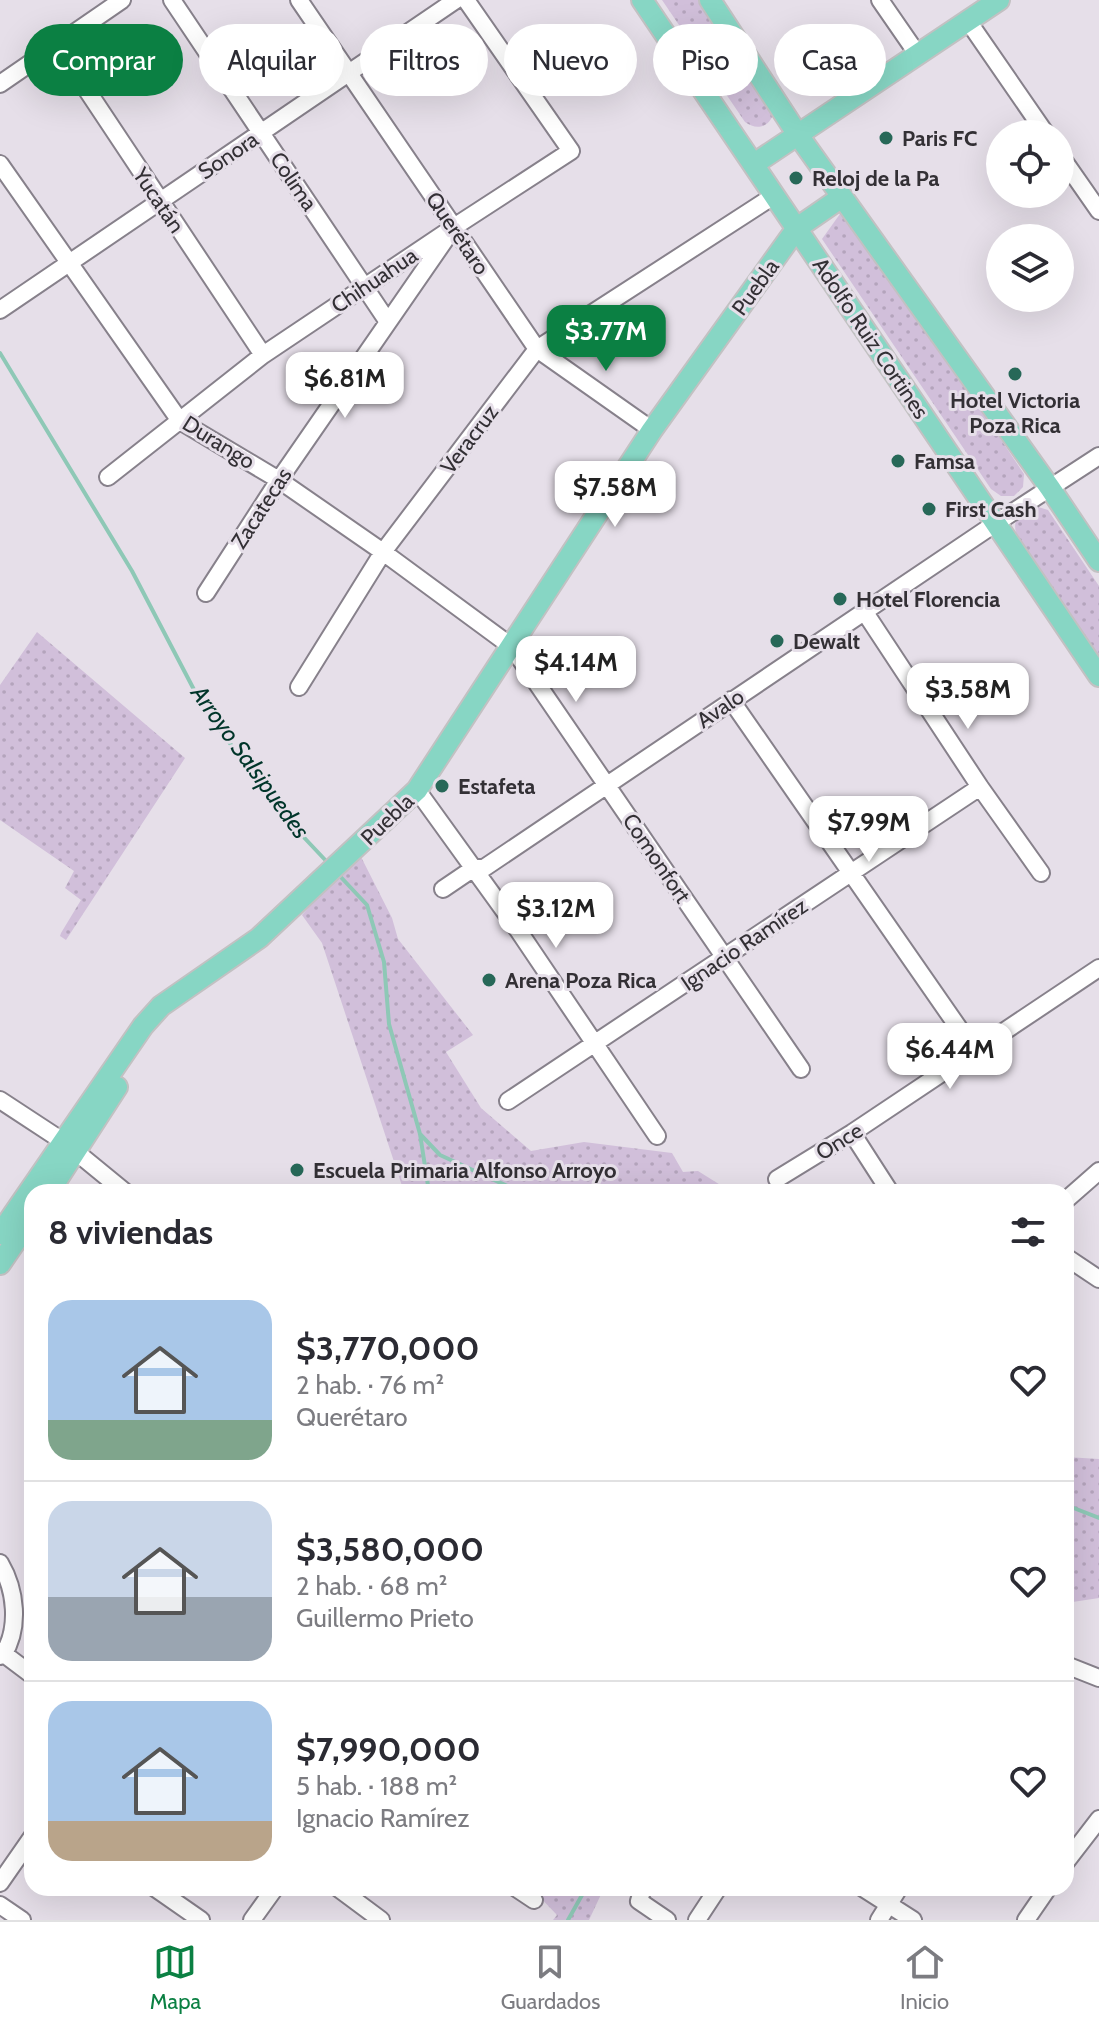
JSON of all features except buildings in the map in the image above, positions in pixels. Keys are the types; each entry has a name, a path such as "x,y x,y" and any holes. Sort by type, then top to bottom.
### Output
{"main road":[{"name":"Adolfo Ruiz Cortines","path":"642,0 1099,676"},
{"path":"710,0 798,135 1099,561"},
{"path":"754,164 999,0"},
{"name":"Puebla","path":"53,1184 70,1147 143,1026 161,1006 259,938 411,797 652,430 797,228 842,197"},
{"name":"Puebla","path":"40,1184 70,1147"},
{"name":"Puebla","path":"0,1234 24,1204"},
{"path":"0,1264 24,1229"}],"street":[{"path":"87,24 122,0"},
{"name":"Colima","path":"172,0 388,322"},
{"name":"Querétaro","path":"299,0 537,349 652,430"},
{"name":"Sonora","path":"0,310 456,0"},
{"name":"Chihuahua","path":"108,477 263,355 571,151 466,0"},
{"path":"880,0 918,55"},
{"path":"968,21 1036,120"},
{"path":"0,84 24,68"},
{"name":"Yucatán","path":"91,96 263,355"},
{"name":"Durango","path":"0,164 180,421 279,480 512,647"},
{"path":"1074,175 1099,211"},
{"name":"Veracruz","path":"299,687 383,552 537,349 775,195"},
{"name":"Zacatecas","path":"206,593 279,480 454,227"},
{"name":"Avalo","path":"443,889 474,868 484,868 1099,456"},
{"path":"864,611 980,787 1041,873"},
{"name":"Comonfort","path":"512,647 801,1069"},
{"path":"731,700 974,1050"},
{"name":"Ignacio Ramírez","path":"508,1101 980,787"},
{"path":"411,797 474,868 657,1136"},
{"name":"Once","path":"777,1179 852,1133 1099,968"},
{"path":"0,1100 70,1147 115,1184"},
{"path":"852,1133 885,1184"},
{"path":"1074,1193 1099,1171"},
{"path":"1074,1262 1099,1279"},
{"path":"0,1563 9,1578 15,1614 10,1645 1,1654 24,1670"},
{"path":"1074,1668 1099,1678"},
{"path":"1074,1853 1096,1830"},
{"path":"0,1883 24,1848"},
{"path":"166,1896 201,1920"},
{"path":"252,1920 269,1896"},
{"path":"349,1896 381,1920"},
{"path":"528,1896 534,1900"},
{"path":"641,1896 639,1901 667,1920"},
{"path":"697,1920 713,1896"},
{"path":"876,1896 913,1920"},
{"path":"879,1920 894,1896"},
{"path":"1026,1920 1042,1896"},
{"path":"0,1905 22,1920"}],"shaded area":[{"path":"662,0 703,0 718,24 678,24"},
{"path":"758,88 774,113 766,124 758,127 745,122 727,96 758,96"},
{"path":"845,207 1024,474 1023,487 1014,496 1001,496 991,489 822,239"},
{"path":"1035,506 1048,510 1099,586 1099,657 1016,533 1017,519"},
{"path":"37,632 185,758 66,940 60,936 61,933 81,900 65,888 74,871 0,820 0,685"},
{"path":"358,851 392,918 398,939 473,1035 446,1052 481,1108 531,1151 584,1142 672,1153 683,1172 698,1171 719,1184 401,1184 322,943 302,915"},
{"path":"1074,1457 1099,1459 1099,1598 1074,1602"},
{"path":"539,1896 600,1896 589,1920 553,1920 557,1915"}],"waterway":[{"name":"Arroyo Salsipuedes","path":"0,353 132,571 202,705 280,812 329,864"},
{"name":"Arroyo Salsipuedes","path":"337,873 367,905 384,962 389,1024 420,1134 428,1184"},
{"path":"420,1134 440,1155 503,1184"},
{"path":"1074,1508 1099,1518"},
{"name":"Arroyo Salsipuedes","path":"568,1920 582,1896"}],"place":[{"name":"Paris FC","path":"886,138"},
{"name":"Reloj de la Pa","path":"796,178"},
{"name":"Hotel Victoria Poza Rica","path":"1015,374"},
{"name":"Famsa","path":"898,461"},
{"name":"First Cash","path":"929,509"},
{"name":"Hotel Florencia","path":"840,599"},
{"name":"Dewalt","path":"777,641"},
{"name":"Estafeta","path":"442,786"},
{"name":"Arena Poza Rica","path":"489,980"},
{"name":"Escuela Primaria Alfonso Arroyo","path":"297,1170"}]}
